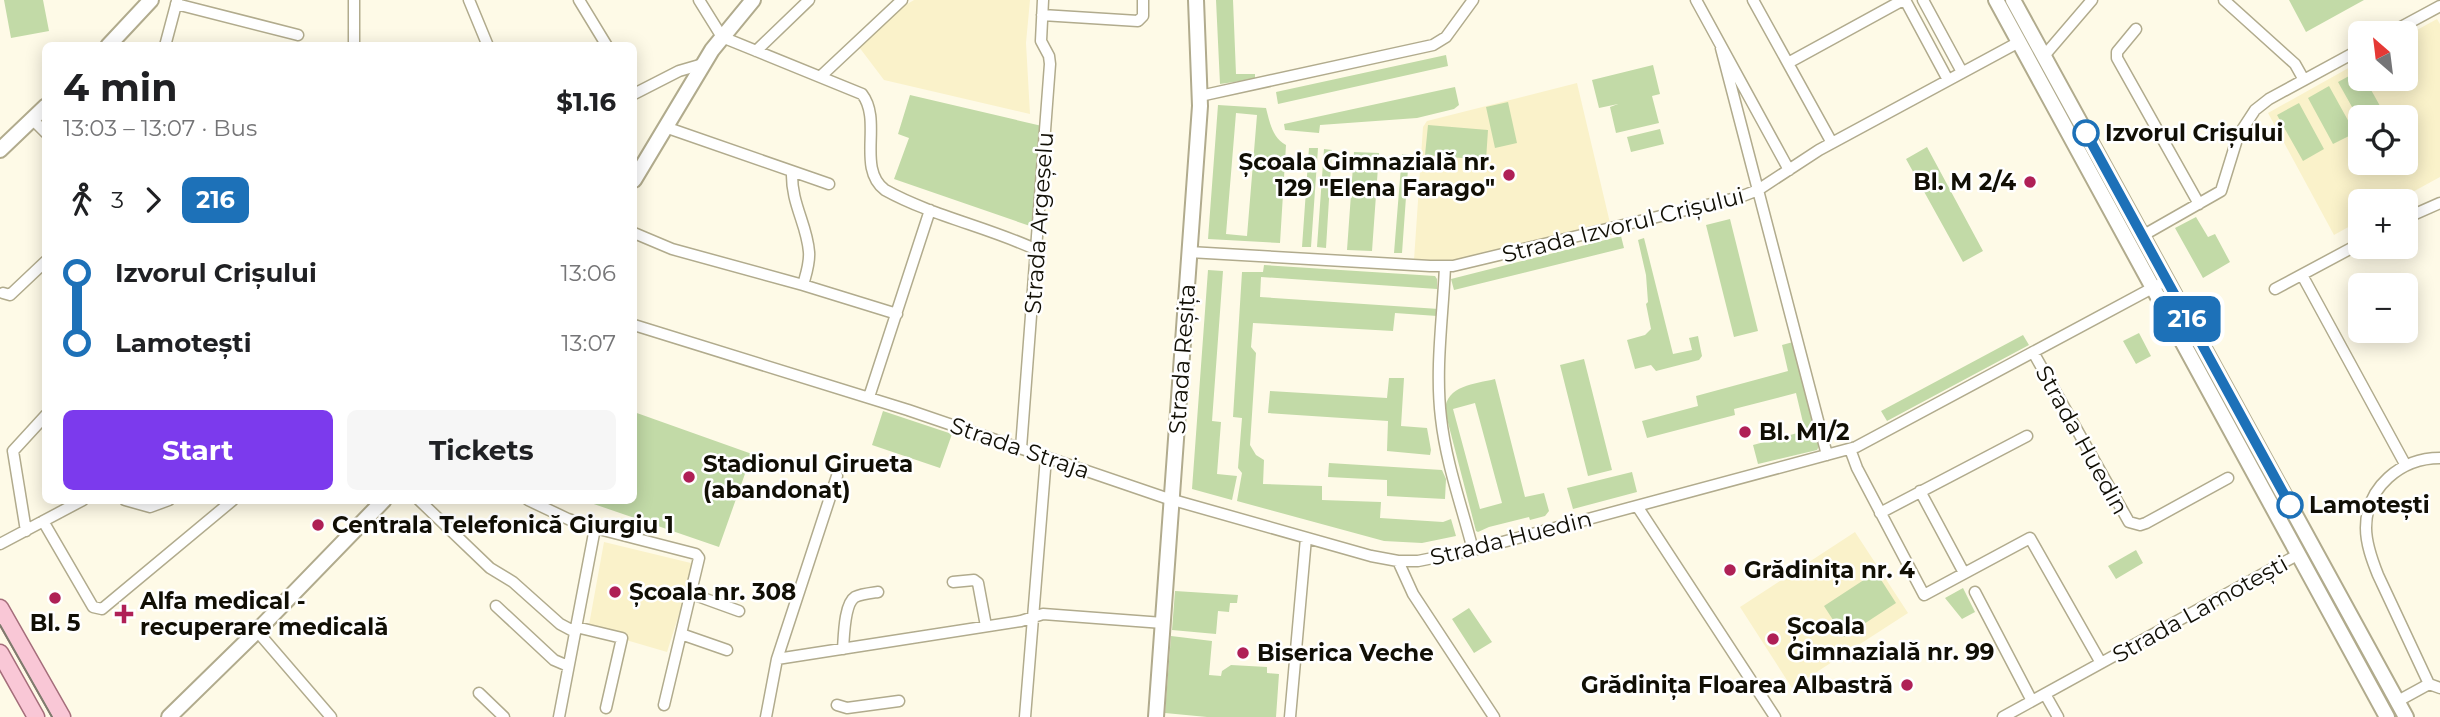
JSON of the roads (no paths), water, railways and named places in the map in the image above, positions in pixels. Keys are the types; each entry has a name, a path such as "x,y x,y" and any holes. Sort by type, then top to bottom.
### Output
{"main road":[{"path":"112,42 151,0"},
{"path":"637,175 703,65 753,0"},
{"name":"Strada Reșița","path":"1156,717 1200,96 1196,0"},
{"path":"1996,0 2406,717"},
{"path":"2013,0 2142,236 2160,284 2299,554 2387,717"},
{"path":"0,150 42,110"},
{"path":"169,717 380,504"},
{"path":"0,608 62,717"},
{"path":"0,653 36,717"}],"street":[{"path":"354,0 354,42"},
{"path":"470,0 486,42"},
{"path":"579,0 605,42"},
{"path":"699,0 722,37 862,94 868,102 871,117 873,176 884,190 930,210 1017,239 1037,250"},
{"path":"756,51 809,0"},
{"path":"821,76 902,0"},
{"name":"Strada Argeșelu","path":"1021,448 1050,64 1041,41 1043,0"},
{"path":"1042,15 1138,21 1143,16 1143,0"},
{"path":"1200,96 1433,45 1446,37 1473,0"},
{"path":"1696,0 1789,170"},
{"path":"1752,0 1832,143"},
{"path":"1788,63 1904,0 1948,80"},
{"path":"1923,0 1962,72"},
{"path":"2044,56 2092,0"},
{"path":"2224,0 2295,64 2304,80"},
{"path":"165,42 177,2 298,35"},
{"path":"2412,21 2440,6"},
{"path":"2136,29 2116,52 2117,58 2199,204"},
{"name":"Strada Izvorul Crișului","path":"1189,252 1445,266 1463,264 1740,197 1758,190 1832,143 2019,42"},
{"path":"1721,48 1827,455"},
{"path":"2142,236 2221,191 2238,136 2249,116 2269,99 2348,56"},
{"path":"637,91 679,71 703,65"},
{"path":"32,120 42,129"},
{"path":"665,127 829,184"},
{"path":"792,172 794,201 806,235 809,254 803,285"},
{"path":"2418,213 2440,203"},
{"path":"869,397 930,210"},
{"path":"637,234 672,249 897,314"},
{"path":"2275,289 2348,250"},
{"path":"2,293 10,295 42,265"},
{"path":"1445,266 1440,362 1441,416 1449,461 1473,550"},
{"path":"2302,275 2405,464"},
{"name":"Strada Huedin","path":"1171,500 1371,556 1398,561 1441,557 1850,449 2160,284"},
{"name":"Strada Straja","path":"637,326 869,397 1171,500"},
{"name":"Strada Huedin","path":"2033,352 2125,519 2134,525 2146,523 2228,478"},
{"path":"26,531 13,450 42,419"},
{"name":"Strada Huedin","path":"1880,513 2027,436"},
{"path":"1850,449 1880,513 1924,595 1964,573 1920,491"},
{"path":"1025,717 1046,457"},
{"path":"2440,458 2420,459 2405,464 2390,475 2371,500 2366,527 2378,575 2429,684 2440,688"},
{"path":"766,717 777,659 837,475"},
{"path":"0,544 75,504"},
{"path":"139,504 150,507 158,504"},
{"path":"43,521 93,607 102,609 228,504"},
{"path":"423,504 490,568 513,582 560,624 622,638 606,708"},
{"path":"536,504 595,528 696,554 699,564 664,705"},
{"path":"1637,506 1775,717"},
{"path":"559,717 595,528"},
{"path":"1290,717 1306,538"},
{"name":"Strada Lamotești","path":"1964,573 2030,538 2101,663"},
{"name":"Strada Lamotești","path":"2003,717 2299,554"},
{"path":"1398,561 1406,582 1420,605 1494,717"},
{"path":"953,582 974,580 978,583 986,626"},
{"path":"843,649 846,618 851,602 856,596 878,592"},
{"path":"1975,592 2032,701"},
{"path":"692,594 739,611"},
{"path":"496,606 554,660 568,666"},
{"path":"777,659 986,626 1043,614 1163,623"},
{"path":"257,631 331,717"},
{"path":"681,634 727,650"},
{"path":"2398,701 2429,684"},
{"path":"479,693 504,717"},
{"path":"2045,694 2058,717"},
{"path":"837,705 847,708 898,701"},
{"path":"867,705 869,717"}],"tram line":[{"path":"0,625 52,717"}],"place":[{"name":"Izvorul Crișului","path":"2086,133"},
{"name":"Școala Gimnazială nr. 129 \"Elena Farago\"","path":"1509,175"},
{"name":"Bl. M 2/4","path":"2030,182"},
{"name":"Bl. M1/2","path":"1745,432"},
{"name":"Stadionul Girueta (abandonat)","path":"689,477"},
{"name":"Lamotești","path":"2290,505"},
{"name":"Centrala Telefonică Giurgiu 1","path":"318,525"},
{"name":"Grădinița nr. 4","path":"1730,570"},
{"name":"Școala nr. 308","path":"615,592"},
{"name":"Bl. 5","path":"55,598"},
{"name":"Alfa medical - recuperare medicală","path":"124,614"},
{"name":"Școala Gimnazială nr. 99","path":"1773,639"},
{"name":"Biserica Veche","path":"1243,653"},
{"name":"Grădinița Floarea Albastră","path":"1907,685"}]}
